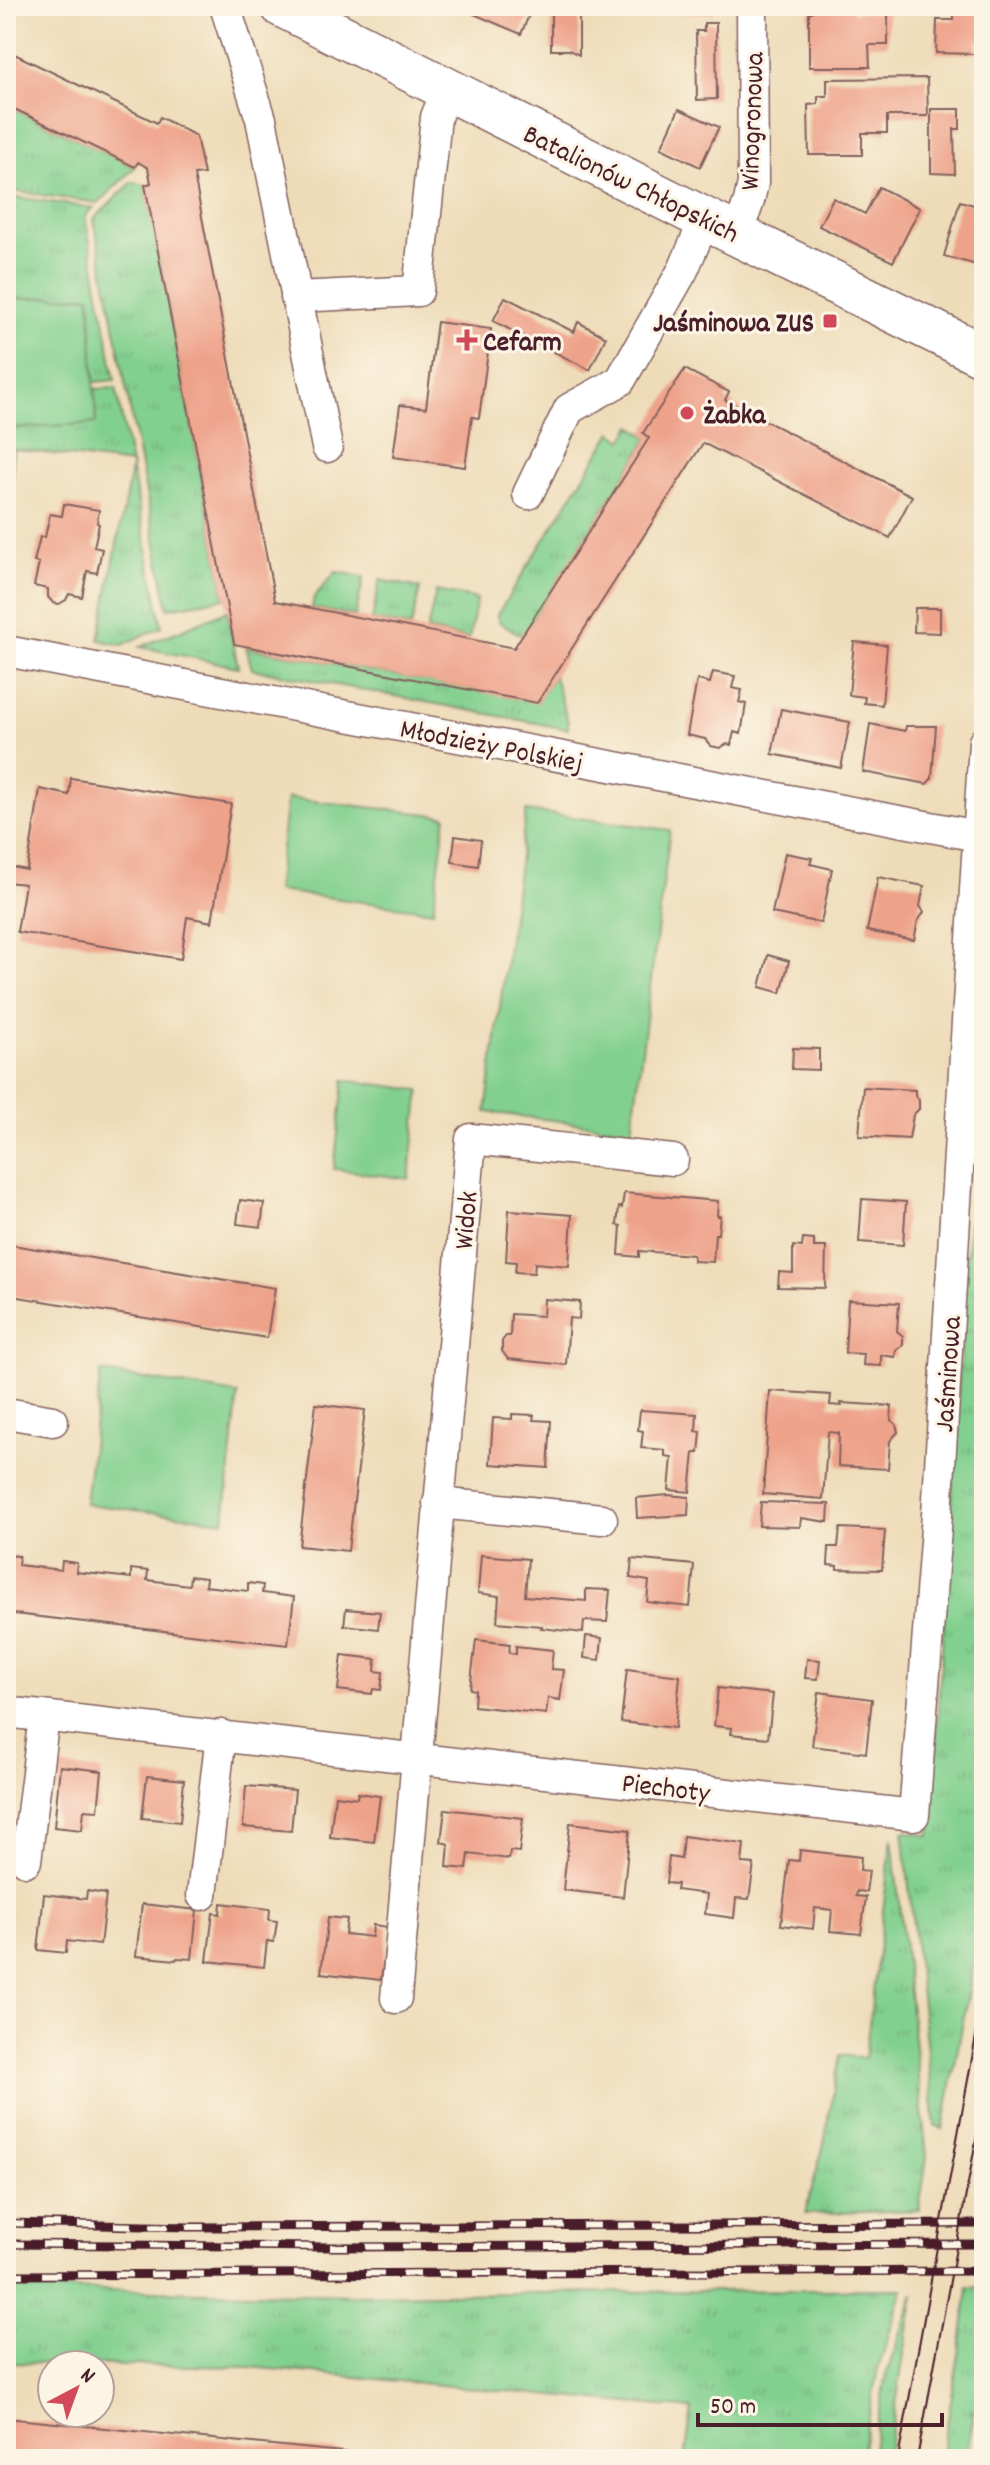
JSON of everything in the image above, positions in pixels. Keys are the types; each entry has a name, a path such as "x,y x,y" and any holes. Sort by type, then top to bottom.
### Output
{"street":[{"path":"225,6 261,119 327,447"},
{"name":"Batalionów Chłopskich","path":"282,6 984,356"},
{"name":"Winogronowa","path":"528,494 569,409 620,381 683,270 749,201 753,183 752,6"},
{"path":"296,297 418,291 436,117 447,90"},
{"name":"Młodzieży Polskiej","path":"6,651 978,836"},
{"name":"Jaśminowa","path":"914,1815 938,1500 984,742"},
{"name":"Widok","path":"418,1758 419,1711 471,1139 673,1160"},
{"path":"6,1413 53,1421"},
{"path":"438,1503 602,1519"},
{"name":"Piechoty","path":"6,1712 914,1815"},
{"path":"26,1861 44,1716"},
{"path":"202,1895 221,1735"},
{"path":"396,1998 418,1758"}],"green space":[{"path":"6,105 135,167 98,203 6,190"},
{"path":"132,182 145,185 225,598 168,608 94,219"},
{"path":"6,196 93,208 85,216 115,380 94,382 90,296 6,299"},
{"path":"90,296 96,423 6,429 6,299"},
{"path":"116,388 131,464 13,449 10,624 6,624 6,429 96,423 95,389"},
{"path":"632,426 649,438 522,636 498,621 497,615 612,432 623,440"},
{"path":"131,468 162,627 122,645 99,640"},
{"path":"336,572 364,577 355,616 312,608 314,597"},
{"path":"380,580 420,588 411,627 372,620"},
{"path":"436,591 477,599 469,639 427,630"},
{"path":"227,611 238,667 140,647"},
{"path":"246,647 537,702 554,676 568,729 252,669"},
{"path":"287,798 446,816 433,911 276,891"},
{"path":"526,811 670,830 632,1130 486,1112"},
{"path":"984,987 984,1908 943,2129 935,2125 903,1831 930,1836"},
{"path":"344,1080 420,1090 409,1179 334,1169"},
{"path":"101,1372 238,1394 224,1521 85,1504"},
{"path":"892,1838 927,2157 919,2210 805,2214 824,2144 840,2055 865,2058"},
{"path":"968,2287 984,2287 984,2410 972,2412 966,2459 941,2459 962,2337"},
{"path":"6,2288 351,2295 903,2289 877,2373 861,2459 685,2459 692,2409 250,2367 116,2365 116,2349 36,2349 36,2363 6,2363"},
{"path":"914,2294 887,2459 871,2459 886,2375"}],"building":[{"path":"472,6 533,6 521,34 469,12"},
{"path":"551,6 579,6 579,55 569,50 551,50"},
{"path":"660,6 713,6 714,13 661,13"},
{"path":"812,6 853,6 853,12 888,12 888,45 869,45 870,67 809,67 809,12 812,12"},
{"path":"954,6 984,6 984,41 977,41 977,54 936,53 937,20 954,20"},
{"path":"704,23 716,23 717,99 697,100 696,31 704,31"},
{"path":"6,50 157,123 160,117 196,136 204,174 194,175 275,601 514,648 649,438 643,433 685,369 729,392 725,400 912,496 890,538 703,443 537,703 234,644 145,185 151,183 148,168 138,162 135,167 6,105"},
{"path":"927,78 928,116 887,116 887,133 862,133 862,155 809,155 808,105 818,104 818,96 827,96 827,79"},
{"path":"679,109 719,127 700,167 661,148"},
{"path":"931,109 960,109 960,129 954,129 955,174 931,173"},
{"path":"879,187 920,208 893,262 819,226 833,198 865,214"},
{"path":"960,201 984,208 984,267 944,256"},
{"path":"505,297 574,332 578,322 606,337 590,370 493,321"},
{"path":"437,322 491,329 479,418 472,417 465,467 393,457 400,405 426,408"},
{"path":"64,504 99,510 94,547 102,549 97,573 87,571 82,597 69,594 59,604 48,597 48,589 34,586 39,563 34,562 40,537 45,537 50,514 62,516"},
{"path":"915,608 940,608 940,633 914,632"},
{"path":"854,642 887,645 882,705 864,703 865,697 849,695"},
{"path":"713,672 735,676 732,688 742,690 739,702 746,704 741,734 734,732 731,745 720,748 711,746 705,739 687,735 697,680 710,683"},
{"path":"781,709 850,722 841,768 772,754"},
{"path":"870,724 905,731 906,726 936,726 932,778 927,784 863,772"},
{"path":"71,778 231,804 212,922 187,917 181,959 17,932 25,884 6,882 6,866 27,870 40,789 69,795"},
{"path":"455,836 481,840 478,866 452,862"},
{"path":"785,853 812,858 810,864 832,869 821,923 772,913"},
{"path":"878,877 924,886 920,906 924,912 918,921 914,940 867,931"},
{"path":"768,955 789,961 781,993 760,987"},
{"path":"793,1048 819,1049 819,1070 792,1069"},
{"path":"863,1087 915,1090 919,1109 913,1115 909,1139 859,1136"},
{"path":"624,1193 718,1201 717,1216 720,1216 713,1262 693,1261 693,1255 639,1251 639,1257 619,1255 621,1226 617,1225"},
{"path":"862,1199 906,1202 903,1245 859,1242"},
{"path":"240,1200 264,1203 261,1227 237,1224"},
{"path":"509,1210 572,1215 569,1266 535,1263 534,1273 515,1272 516,1262 506,1261"},
{"path":"803,1239 814,1240 814,1247 826,1247 825,1288 778,1287 779,1272 793,1273 793,1246 802,1247"},
{"path":"6,1244 275,1288 267,1338 6,1295"},
{"path":"544,1299 580,1302 579,1319 569,1318 566,1365 508,1359 502,1351 502,1341 510,1336 511,1314 543,1316"},
{"path":"848,1300 899,1303 897,1331 903,1336 903,1345 896,1350 895,1357 881,1355 881,1366 863,1365 864,1354 845,1353"},
{"path":"770,1391 831,1395 830,1405 892,1406 891,1420 898,1432 890,1441 888,1469 838,1466 839,1433 828,1432 823,1499 763,1494"},
{"path":"316,1404 365,1410 348,1551 299,1546"},
{"path":"640,1410 697,1414 696,1431 701,1432 699,1453 694,1453 690,1492 669,1490 672,1457 665,1456 665,1450 641,1448 643,1431 638,1430"},
{"path":"512,1414 534,1415 533,1420 551,1421 548,1468 490,1464 493,1418 512,1419"},
{"path":"689,1497 688,1515 637,1518 636,1498"},
{"path":"761,1502 829,1504 828,1522 801,1518 800,1527 759,1526"},
{"path":"840,1528 885,1530 882,1570 837,1569 837,1566 828,1565 829,1547 838,1547"},
{"path":"6,1555 19,1556 18,1565 61,1570 62,1561 77,1563 76,1572 131,1578 131,1569 148,1571 147,1580 189,1585 190,1576 206,1578 205,1586 248,1591 248,1583 263,1585 262,1593 294,1597 288,1645 6,1613"},
{"path":"481,1555 528,1559 525,1596 586,1601 586,1589 610,1590 607,1622 584,1621 583,1633 497,1622 499,1596 478,1593"},
{"path":"632,1559 694,1565 690,1607 647,1602 649,1581 630,1578"},
{"path":"346,1609 380,1612 378,1629 344,1625"},
{"path":"586,1636 602,1638 600,1660 584,1658"},
{"path":"476,1640 510,1644 509,1653 516,1654 516,1646 553,1650 551,1669 564,1670 560,1700 548,1698 546,1714 474,1706 475,1690 470,1689"},
{"path":"342,1655 376,1659 375,1671 383,1672 381,1690 373,1689 372,1694 338,1690"},
{"path":"807,1659 820,1660 818,1679 805,1678"},
{"path":"627,1669 680,1676 675,1728 621,1722"},
{"path":"718,1688 773,1694 768,1738 731,1734 732,1728 714,1726"},
{"path":"819,1692 872,1699 866,1753 812,1746"},
{"path":"60,1766 102,1771 98,1811 84,1810 82,1830 54,1827"},
{"path":"147,1776 184,1780 180,1822 142,1818"},
{"path":"246,1786 295,1790 291,1831 243,1827"},
{"path":"358,1793 380,1796 374,1842 330,1837 335,1795 357,1798"},
{"path":"445,1809 523,1818 519,1852 510,1851 509,1859 469,1854 467,1869 447,1867 449,1844 441,1842"},
{"path":"570,1823 630,1830 623,1897 563,1890"},
{"path":"683,1836 744,1844 742,1863 754,1864 749,1899 736,1898 734,1918 705,1914 707,1894 676,1890 677,1884 666,1883 669,1857 681,1859"},
{"path":"800,1850 861,1857 860,1870 869,1871 866,1892 857,1891 856,1896 866,1897 861,1934 830,1931 832,1910 815,1908 813,1929 781,1925 789,1860 799,1861"},
{"path":"87,1891 106,1894 100,1945 67,1941 66,1953 38,1950 44,1894 86,1899"},
{"path":"221,1903 270,1909 269,1920 277,1921 274,1942 267,1941 264,1967 207,1961 213,1913 220,1914"},
{"path":"142,1904 197,1910 192,1959 136,1956"},
{"path":"328,1917 347,1919 345,1934 372,1937 373,1925 388,1927 381,1980 321,1973"},
{"path":"6,2418 36,2421 36,2429 115,2429 392,2457 392,2459 6,2459"}],"tram line":[{"path":"898,2459 984,1993"},
{"path":"917,2459 984,2097"}],"railway":[{"path":"6,2223 189,2227 984,2224"},
{"path":"6,2244 334,2247 984,2244"},
{"path":"6,2275 984,2271"}],"place":[{"name":"Jaśminowa ZUS","path":"830,321"},
{"name":"Cefarm","path":"467,340"},
{"name":"Żabka","path":"687,413"}]}
